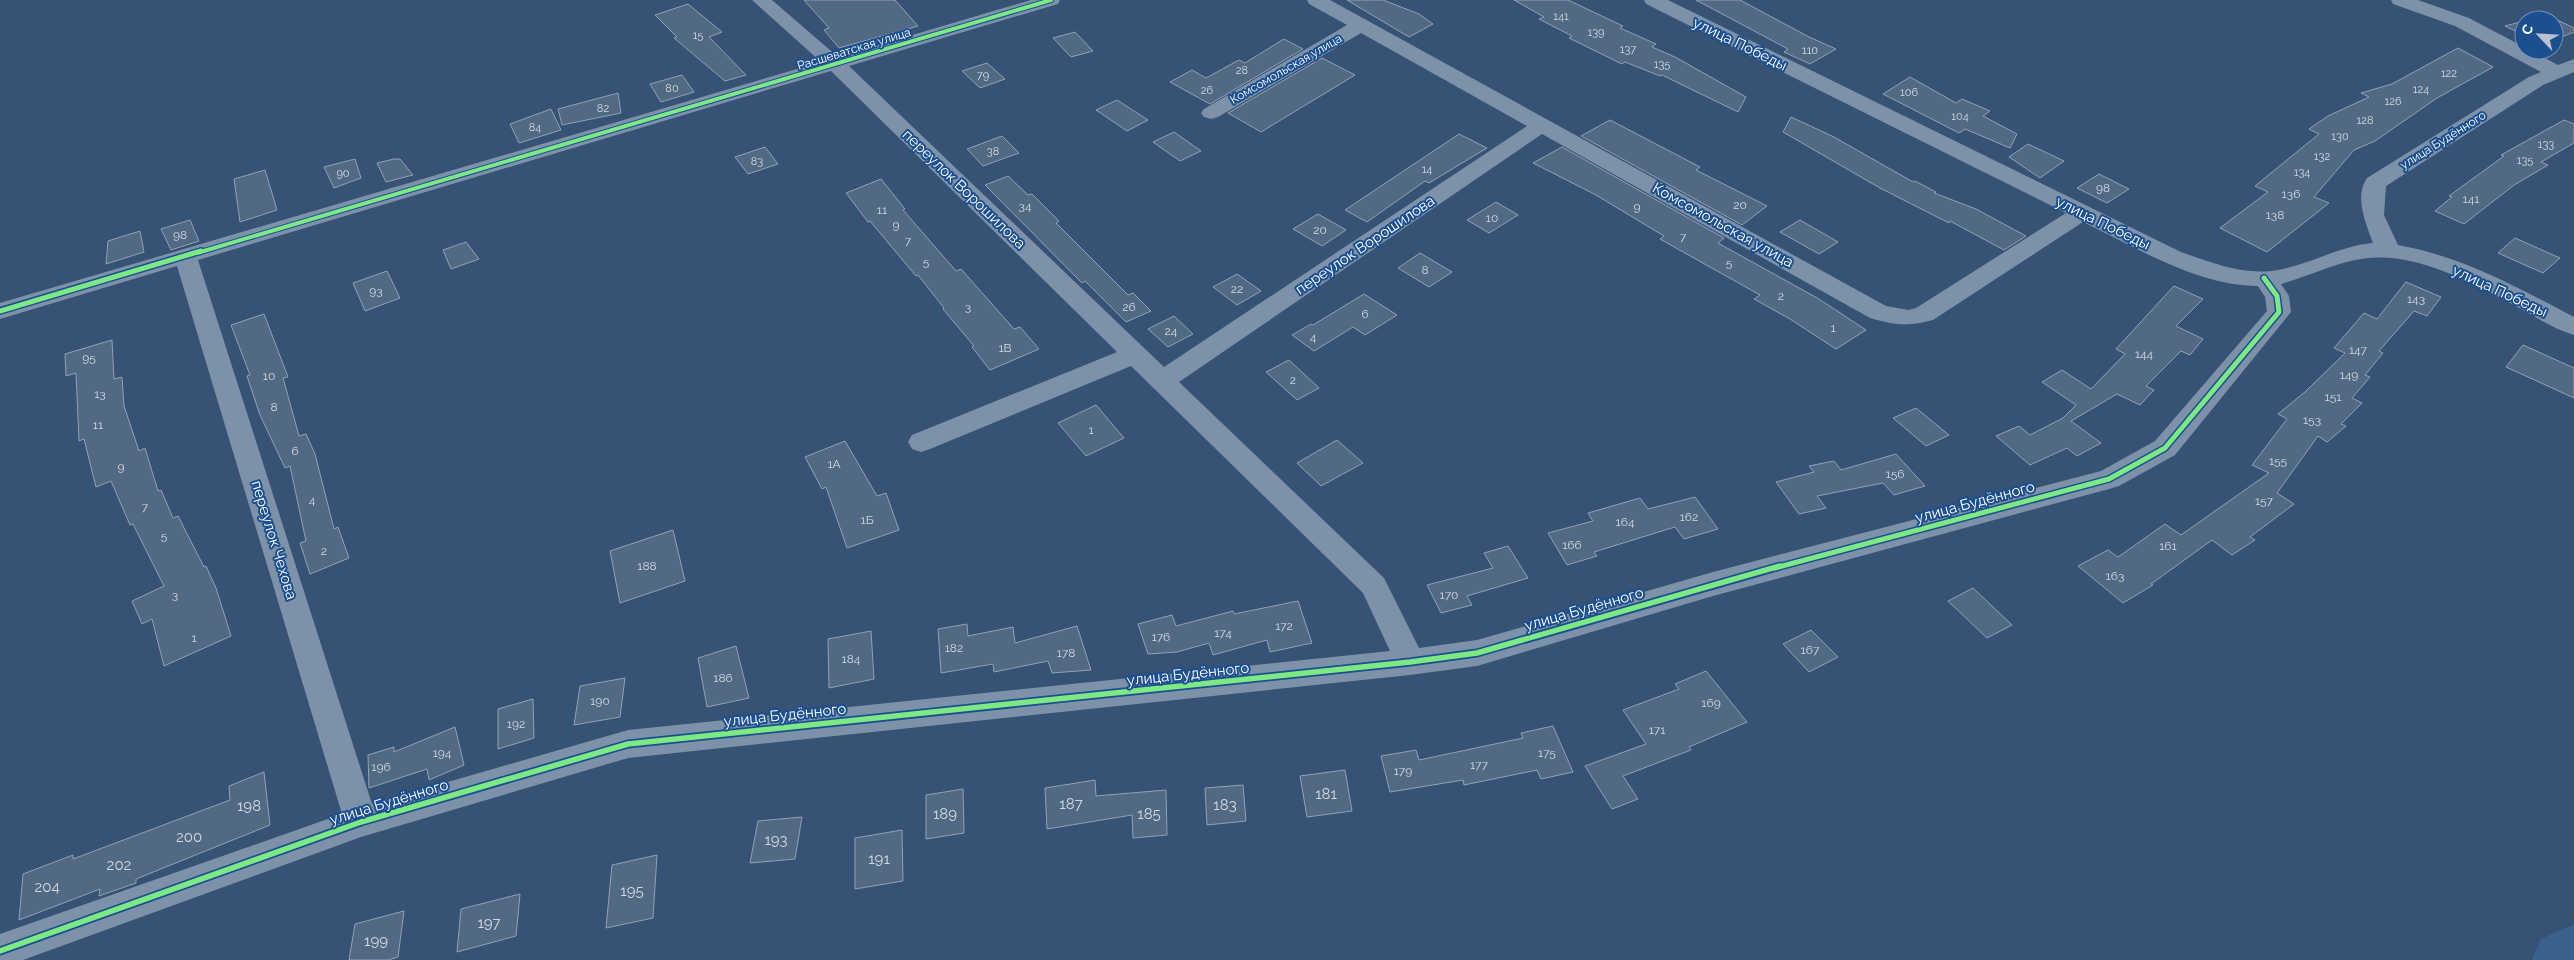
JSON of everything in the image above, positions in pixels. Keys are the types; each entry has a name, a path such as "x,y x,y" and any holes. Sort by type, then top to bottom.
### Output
{"street":[{"name":"переулок Ворошилова","path":"761,0 836,65 1374,586 1410,662"},
{"name":"Расшеватская улица","path":"0,312 1051,0"},
{"name":"Комсомольская улица","path":"1316,0 1878,312 1908,318 1924,314 2083,212"},
{"name":"улица Победы","path":"1653,0 2172,257 2209,270 2247,278 2278,278 2350,253 2388,250 2428,260 2469,274 2574,327"},
{"path":"2400,0 2462,22 2566,69"},
{"name":"Комсомольская улица","path":"1211,113 1361,25"},
{"name":"улица Будённого","path":"2388,250 2373,215 2374,183 2536,81 2566,69"},
{"name":"переулок Ворошилова","path":"1162,381 1542,126"},
{"name":"переулок Чехова","path":"186,258 362,822"},
{"name":"улица Будённого","path":"0,951 362,822 628,744 1410,662 1477,652 1713,584 2109,479 2165,448 2279,312 2277,296 2264,278"},
{"path":"921,442 1136,355"}],"building":[{"path":"804,0 895,0 918,26 839,48 824,30 829,28"},
{"path":"1347,0 1383,0 1419,14 1433,24 1409,37"},
{"path":"1514,0 1568,0 1623,26 1620,28 1656,44 1652,47 1675,57 1746,97 1738,112 1662,75 1660,76 1625,62 1622,64 1569,38 1572,36 1539,19 1544,17"},
{"path":"1696,0 1740,0 1809,37 1836,49 1810,64 1784,52 1788,49"},
{"path":"688,4 722,32 709,37 746,75 725,81 674,38 677,37 655,15"},
{"path":"2564,23 2574,28 2574,32 2564,36"},
{"path":"2514,24 2514,30 2505,26"},
{"path":"1075,32 1093,51 1071,57 1053,38"},
{"path":"1284,39 1303,49 1210,104 1170,82 1192,70 1206,78 1239,60 1245,63"},
{"path":"2458,48 2493,67 2437,98 2375,141 2354,150 2314,197 2329,203 2267,252 2220,228 2268,192 2255,186 2319,134 2309,129 2328,116 2369,97 2361,93 2392,84"},
{"path":"1322,58 1355,75 1261,132 1228,113"},
{"path":"987,63 1005,79 980,88 962,71"},
{"path":"682,75 694,92 661,102 650,84"},
{"path":"1910,77 1956,103 1962,99 1990,111 1983,116 2017,134 2010,148 1965,129 1959,133 1883,94"},
{"path":"618,93 621,113 562,125 558,109"},
{"path":"1117,100 1148,120 1127,131 1096,110"},
{"path":"551,109 561,130 519,143 510,124"},
{"path":"1791,117 1834,137 1913,182 1915,181 1936,192 1934,193 1976,209 2026,236 2004,250 1950,221 1949,223 1880,188 1783,132"},
{"path":"1610,120 1700,167 1696,170 1767,206 1742,225 1581,136"},
{"path":"2564,120 2574,124 2574,143 2541,162 2548,165 2514,185 2464,224 2435,211 2452,197 2449,196 2504,156 2501,155"},
{"path":"1174,132 1201,151 1180,161 1153,142"},
{"path":"1459,134 1487,148 1429,183 1425,181 1367,222 1345,210"},
{"path":"1002,136 1019,153 983,166 967,149"},
{"path":"2028,144 2064,161 2040,178 2009,157"},
{"path":"765,147 778,164 748,174 735,157"},
{"path":"1562,147 1724,238 1718,243 1819,299 1866,330 1836,349 1790,319 1754,299 1760,295 1660,239 1664,236 1596,195 1533,163"},
{"path":"355,159 361,178 334,188 324,167"},
{"path":"400,159 413,175 386,182 377,163"},
{"path":"265,170 277,210 240,222 234,179"},
{"path":"2099,174 2129,189 2107,203 2077,188"},
{"path":"1008,176 1028,195 1032,194 1059,221 1056,223 1128,295 1133,293 1151,311 1126,322 1085,281 1082,283 985,185"},
{"path":"881,179 905,209 903,210 956,271 961,269 1014,329 1020,327 1039,349 990,370 972,347 974,346 918,275 916,276 870,221 868,222 846,193"},
{"path":"1496,202 1518,215 1489,233 1467,220"},
{"path":"1318,214 1346,230 1322,246 1293,229"},
{"path":"190,220 199,241 171,250 161,229"},
{"path":"1800,220 1838,242 1819,254 1780,232"},
{"path":"140,231 144,252 106,264 108,241"},
{"path":"2515,238 2560,258 2543,273 2498,253"},
{"path":"466,242 479,259 451,269 443,250"},
{"path":"1420,253 1452,272 1429,287 1398,268"},
{"path":"387,271 400,298 365,311 353,283"},
{"path":"1237,274 1261,291 1237,305 1213,287"},
{"path":"2406,282 2441,297 2427,316 2414,311 2379,351 2383,353 2365,375 2370,377 2352,398 2362,403 2341,424 2346,426 2327,442 2318,436 2277,493 2294,504 2250,537 2255,540 2232,555 2212,540 2151,584 2153,585 2123,603 2078,566 2108,550 2118,557 2165,524 2181,535 2269,473 2252,465 2287,419 2278,414 2305,392 2345,353 2334,348 2364,313 2377,319"},
{"path":"2174,286 2203,299 2176,326 2203,339 2190,355 2181,351 2146,386 2154,390 2140,405 2117,394 2071,421 2101,443 2077,456 2067,448 2030,465 1996,436 2019,426 2030,435 2063,418 2076,405 2042,382 2062,370 2091,389 2125,354 2116,349"},
{"path":"1364,294 1397,315 1365,335 1353,327 1314,351 1292,335 1311,324 1313,325"},
{"path":"264,314 288,377 283,378 299,436 306,434 315,454 334,529 338,527 349,558 310,574 300,543 306,541 290,466 285,468 260,415 247,376 250,375 231,325"},
{"path":"1174,316 1193,334 1168,347 1148,329"},
{"path":"112,340 114,379 122,377 124,406 139,451 145,448 158,491 161,490 173,518 178,516 204,567 206,566 216,588 231,636 164,666 152,619 142,624 132,601 164,586 133,524 130,525 111,481 96,487 84,439 79,441 76,373 66,376 65,354"},
{"path":"2523,345 2574,368 2574,398 2506,367"},
{"path":"1289,360 1319,388 1297,400 1266,372"},
{"path":"1096,405 1124,438 1086,456 1058,423"},
{"path":"1916,408 1949,435 1926,446 1893,418"},
{"path":"1337,440 1363,463 1321,486 1297,463"},
{"path":"845,441 877,496 886,493 899,530 847,548 826,487 822,489 805,457"},
{"path":"1896,454 1925,486 1894,495 1883,483 1817,496 1826,508 1799,514 1776,482 1814,472 1809,466 1834,461 1841,470"},
{"path":"1695,497 1718,529 1684,539 1675,527 1594,552 1597,556 1567,565 1548,533 1593,521 1588,513 1640,498 1648,509"},
{"path":"673,530 685,581 620,603 610,551"},
{"path":"1508,546 1528,578 1467,596 1472,605 1441,613 1427,585 1493,568 1484,553"},
{"path":"1973,588 2012,625 1987,638 1948,601"},
{"path":"1298,601 1312,643 1270,652 1267,640 1213,655 1209,643 1177,652 1148,654 1138,624 1172,615 1176,626 1233,611 1234,614"},
{"path":"967,624 968,636 1013,627 1015,643 1077,626 1091,670 1052,673 1048,661 994,672 993,664 941,673 938,629"},
{"path":"1811,630 1838,657 1809,672 1783,644"},
{"path":"871,631 874,679 829,688 828,639"},
{"path":"736,646 749,698 707,707 698,658"},
{"path":"1706,671 1747,722 1689,747 1691,750 1623,776 1638,799 1612,809 1585,766 1646,744 1623,710 1679,689 1675,684"},
{"path":"625,678 620,717 574,725 580,686"},
{"path":"533,699 534,738 498,749 498,709"},
{"path":"1553,726 1573,772 1541,779 1537,770 1464,785 1463,780 1390,792 1381,756 1416,750 1419,760 1523,738 1521,733"},
{"path":"455,727 464,765 429,780 427,769 369,788 368,755 394,747 394,752"},
{"path":"1345,770 1352,811 1307,817 1300,776"},
{"path":"264,772 270,825 136,879 136,883 99,896 100,889 19,920 23,874 73,855 73,859 230,800 229,786"},
{"path":"1095,780 1096,796 1166,790 1167,835 1133,838 1132,815 1047,829 1045,788"},
{"path":"1243,785 1246,821 1207,825 1205,788"},
{"path":"963,789 964,833 926,839 926,795"},
{"path":"802,817 795,859 750,863 758,821"},
{"path":"902,830 903,881 855,889 855,838"},
{"path":"657,855 653,918 606,928 612,865"},
{"path":"520,894 516,936 457,952 461,909"},
{"path":"404,911 398,957 388,960 349,960 355,924"}],"waterway":[{"path":"2563,960 2574,953"}],"cycle path":[{"path":"0,311 1051,0"},
{"path":"0,951 361,822 628,744 1410,662 1477,653 1713,584 2109,479 2165,448 2279,312 2277,296 2264,278"}]}
